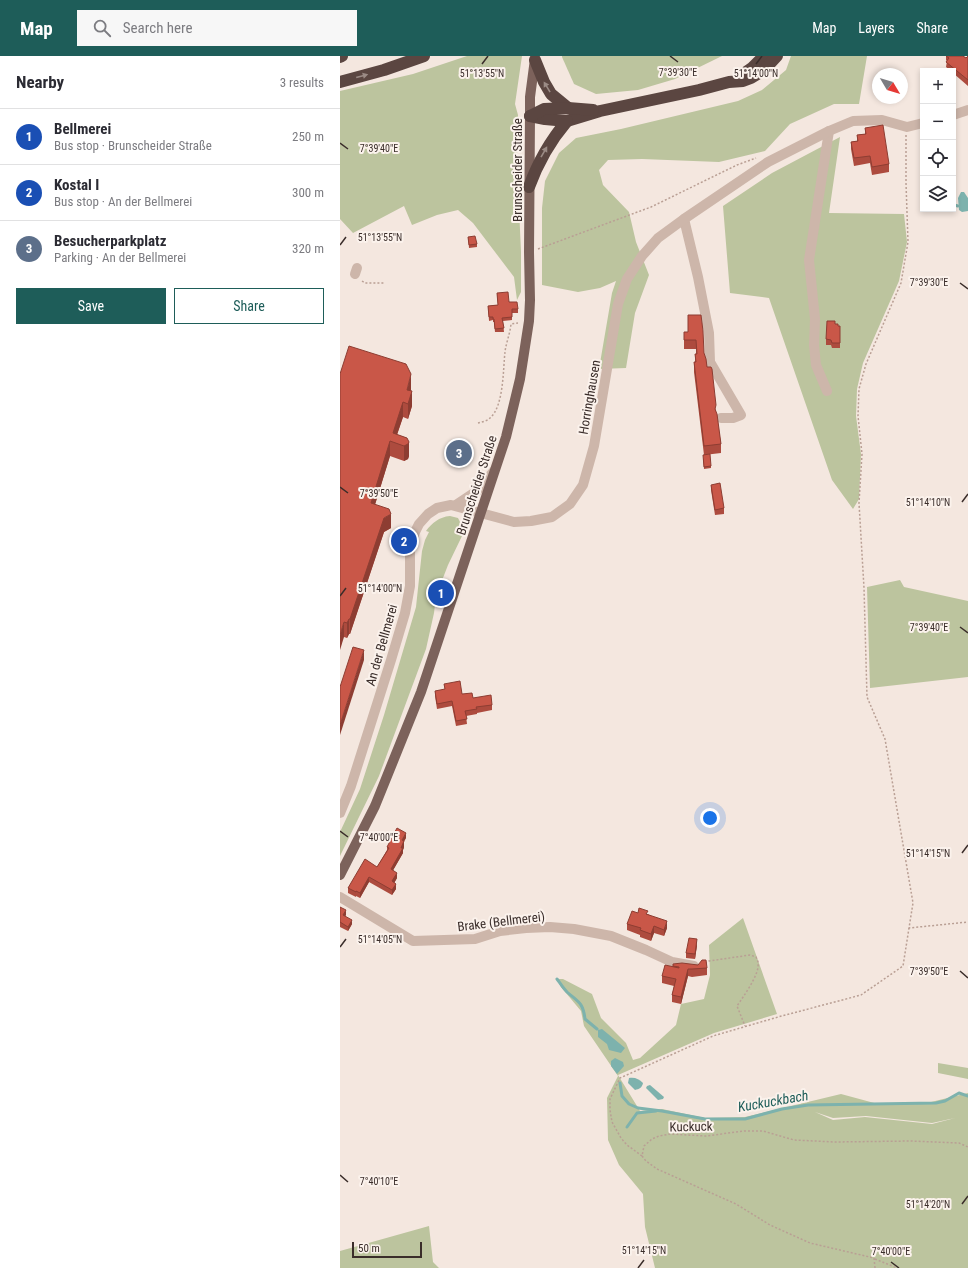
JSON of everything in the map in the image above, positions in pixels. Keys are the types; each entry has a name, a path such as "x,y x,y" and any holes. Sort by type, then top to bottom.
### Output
{"highway":[{"path":"340,82 384,70 424,56"},
{"path":"729,82 752,68 764,56"},
{"path":"530,116 567,121 600,111 699,90 729,82 743,81 758,75 770,65 777,56"},
{"path":"535,58 544,82 552,94 568,108"},
{"path":"530,116 544,109 568,108 600,111"},
{"path":"529,187 545,150 567,121"}],"main road":[{"name":"Brunscheider Straße","path":"340,875 375,806 421,692 506,437 520,379 529,321 530,300 530,97 535,58"}],"street":[{"path":"956,114 968,110"},
{"name":"Horringhausen","path":"480,513 514,522 532,522 552,517 570,504 583,485 590,460 602,400 618,304 627,279 642,256 658,238 768,162 829,131 853,121 882,120 906,127 920,125"},
{"path":"827,391 816,365 814,345 815,319 809,260 829,131"},
{"path":"684,219 698,277 709,334 710,362 742,415 733,418 721,418"},
{"name":"An der Bellmerei","path":"456,506 477,491 494,471"},
{"name":"An der Bellmerei","path":"340,813 351,786 392,660 405,613 410,586 410,549 415,532 428,514 437,508 451,504 480,513"},
{"name":"Brake (Bellmerei)","path":"340,896 413,941 474,939 500,931 550,927 574,929 611,936 672,962 696,966"}],"path":[{"path":"897,1268 874,1258 810,1243 770,1225 736,1204 657,1169 627,1145 621,1138 612,1122 610,1099 620,1078 712,1036 861,995 903,966 913,903 885,739 866,697 864,588 859,503 862,454 858,416 859,389 864,370 901,283 908,242 906,127"},
{"path":"529,252 651,207 737,165 758,157"},
{"path":"356,271 362,275 362,282 364,283 385,283"},
{"path":"478,423 491,417 494,413 501,393 505,366 505,350 510,334 511,324 529,321"},
{"path":"909,928 968,922"},
{"path":"696,966 709,961 750,955 756,957 758,966 755,977 737,1006 745,1026"},
{"name":"Kuckuck","path":"642,1156 644,1146 652,1139 659,1136 670,1134 706,1136 744,1131 763,1132 794,1140 835,1142 911,1141 959,1144 968,1147"},
{"path":"874,1258 876,1268"}],"green space":[{"path":"467,56 522,56 515,104 518,115 517,163 521,252 521,292 517,300 514,277 473,223 458,210 437,215 412,225 404,206 353,233 340,219 340,91 413,74"},
{"path":"562,56 722,56 675,79 638,90 596,94 574,84"},
{"path":"791,56 867,56 859,104 834,104 790,124 765,151 719,162 642,159 608,160 599,170 603,185 629,212 636,242 649,275 635,313 626,368 599,369 612,293 616,281 600,288 578,292 542,285 542,208 545,181 559,153 576,138 621,129 738,101 762,90 786,70"},
{"path":"840,137 829,213 904,214 907,242 899,281 863,363 857,389 856,416 861,454 859,499 853,509 832,480 769,298 730,293 723,206 772,173"},
{"path":"450,516 458,518 462,526 462,536 448,565 436,596 426,649 379,776 340,856 340,832 360,789 416,607 422,551 429,532 426,531 436,521"},
{"path":"900,580 904,587 968,601 968,677 870,688 867,587"},
{"path":"743,918 777,1014 714,1033 618,1075 640,1111 662,1109 705,1118 745,1117 841,1094 878,1104 931,1102 968,1093 968,1268 655,1268 645,1227 643,1194 619,1165 608,1140 607,1098 618,1076 584,1026 581,1011 561,987 557,979 563,979 592,994 601,1018 626,1043 633,1060 640,1058 676,1025 681,1004 704,999 710,975 709,945","holes":["815,1112 833,1118 866,1116 932,1123 955,1118 932,1124 865,1117 833,1120"]},
{"path":"938,1063 968,1068 968,1079 938,1073"},
{"path":"429,1226 433,1262 439,1268 340,1268 340,1251"}],"water":[{"path":"961,192 964,192 968,198 968,211 962,212 959,210 958,198"},
{"path":"602,1029 625,1048 621,1053 609,1050 607,1044 598,1037 598,1030"},
{"path":"615,1058 623,1062 624,1066 617,1074 611,1066 611,1061"},
{"path":"629,1078 638,1079 643,1083 642,1086 635,1090 628,1083"},
{"path":"650,1085 664,1097 663,1099 658,1100 646,1088"}],"building":[{"path":"946,56 963,56 966,58 968,56 968,80 956,70 956,68 953,68 946,62 949,58"},
{"path":"883,125 889,164 872,167 870,156 854,158 851,142 858,141 857,135 866,134 865,128"},
{"path":"475,236 477,244 469,245 468,237"},
{"path":"508,292 509,302 517,302 518,309 512,309 512,317 502,318 504,328 495,329 493,317 489,317 488,306 498,305 497,293"},
{"path":"688,315 701,315 704,353 707,367 711,367 712,369 716,405 715,409 721,444 704,446 694,362 696,362 695,354 697,354 696,340 684,340 684,332 688,332"},
{"path":"827,321 835,321 835,324 840,326 840,343 832,343 831,340 826,339"},
{"path":"349,346 406,364 411,374 407,390 412,391 408,404 403,402 393,433 407,438 409,442 404,446 390,441 371,503 389,509 391,514 384,518 350,619 347,623 344,622 340,635 340,374"},
{"path":"710,454 711,466 704,467 703,455"},
{"path":"720,483 724,508 715,510 711,485"},
{"path":"353,647 364,650 340,725 340,687"},
{"path":"460,681 462,694 472,693 473,698 491,695 492,705 476,707 477,709 465,711 467,719 456,721 452,701 437,704 435,691 445,689 444,684"},
{"path":"397,828 406,833 402,840 404,841 401,848 403,848 391,869 397,873 392,881 396,884 392,890 369,877 360,893 348,888 365,859 377,867 389,848 387,847"},
{"path":"340,907 346,910 343,915 352,920 348,927 340,922"},
{"path":"639,908 648,911 646,914 667,921 664,930 654,926 651,934 640,930 641,928 627,924 632,911 638,913"},
{"path":"689,938 697,939 695,954 686,953"},
{"path":"702,960 706,960 707,968 688,969 681,997 672,995 676,979 662,976 665,965 679,968 673,966 673,964 682,963 698,965"}],"waterway":[{"name":"Kuckuckbach","path":"557,979 577,1000 583,1009 585,1019 597,1029"},
{"name":"Kuckuckbach","path":"620,1083 622,1096 629,1104 638,1108 705,1119 745,1119 782,1109 808,1105 936,1103 945,1101 959,1093 968,1096"},
{"path":"627,1127 637,1113 656,1111"}],"place":[{"name":"Besucherparkplatz","path":"459,453"},
{"name":"Kostal I","path":"404,541"},
{"name":"Bellmerei","path":"441,593"}]}
